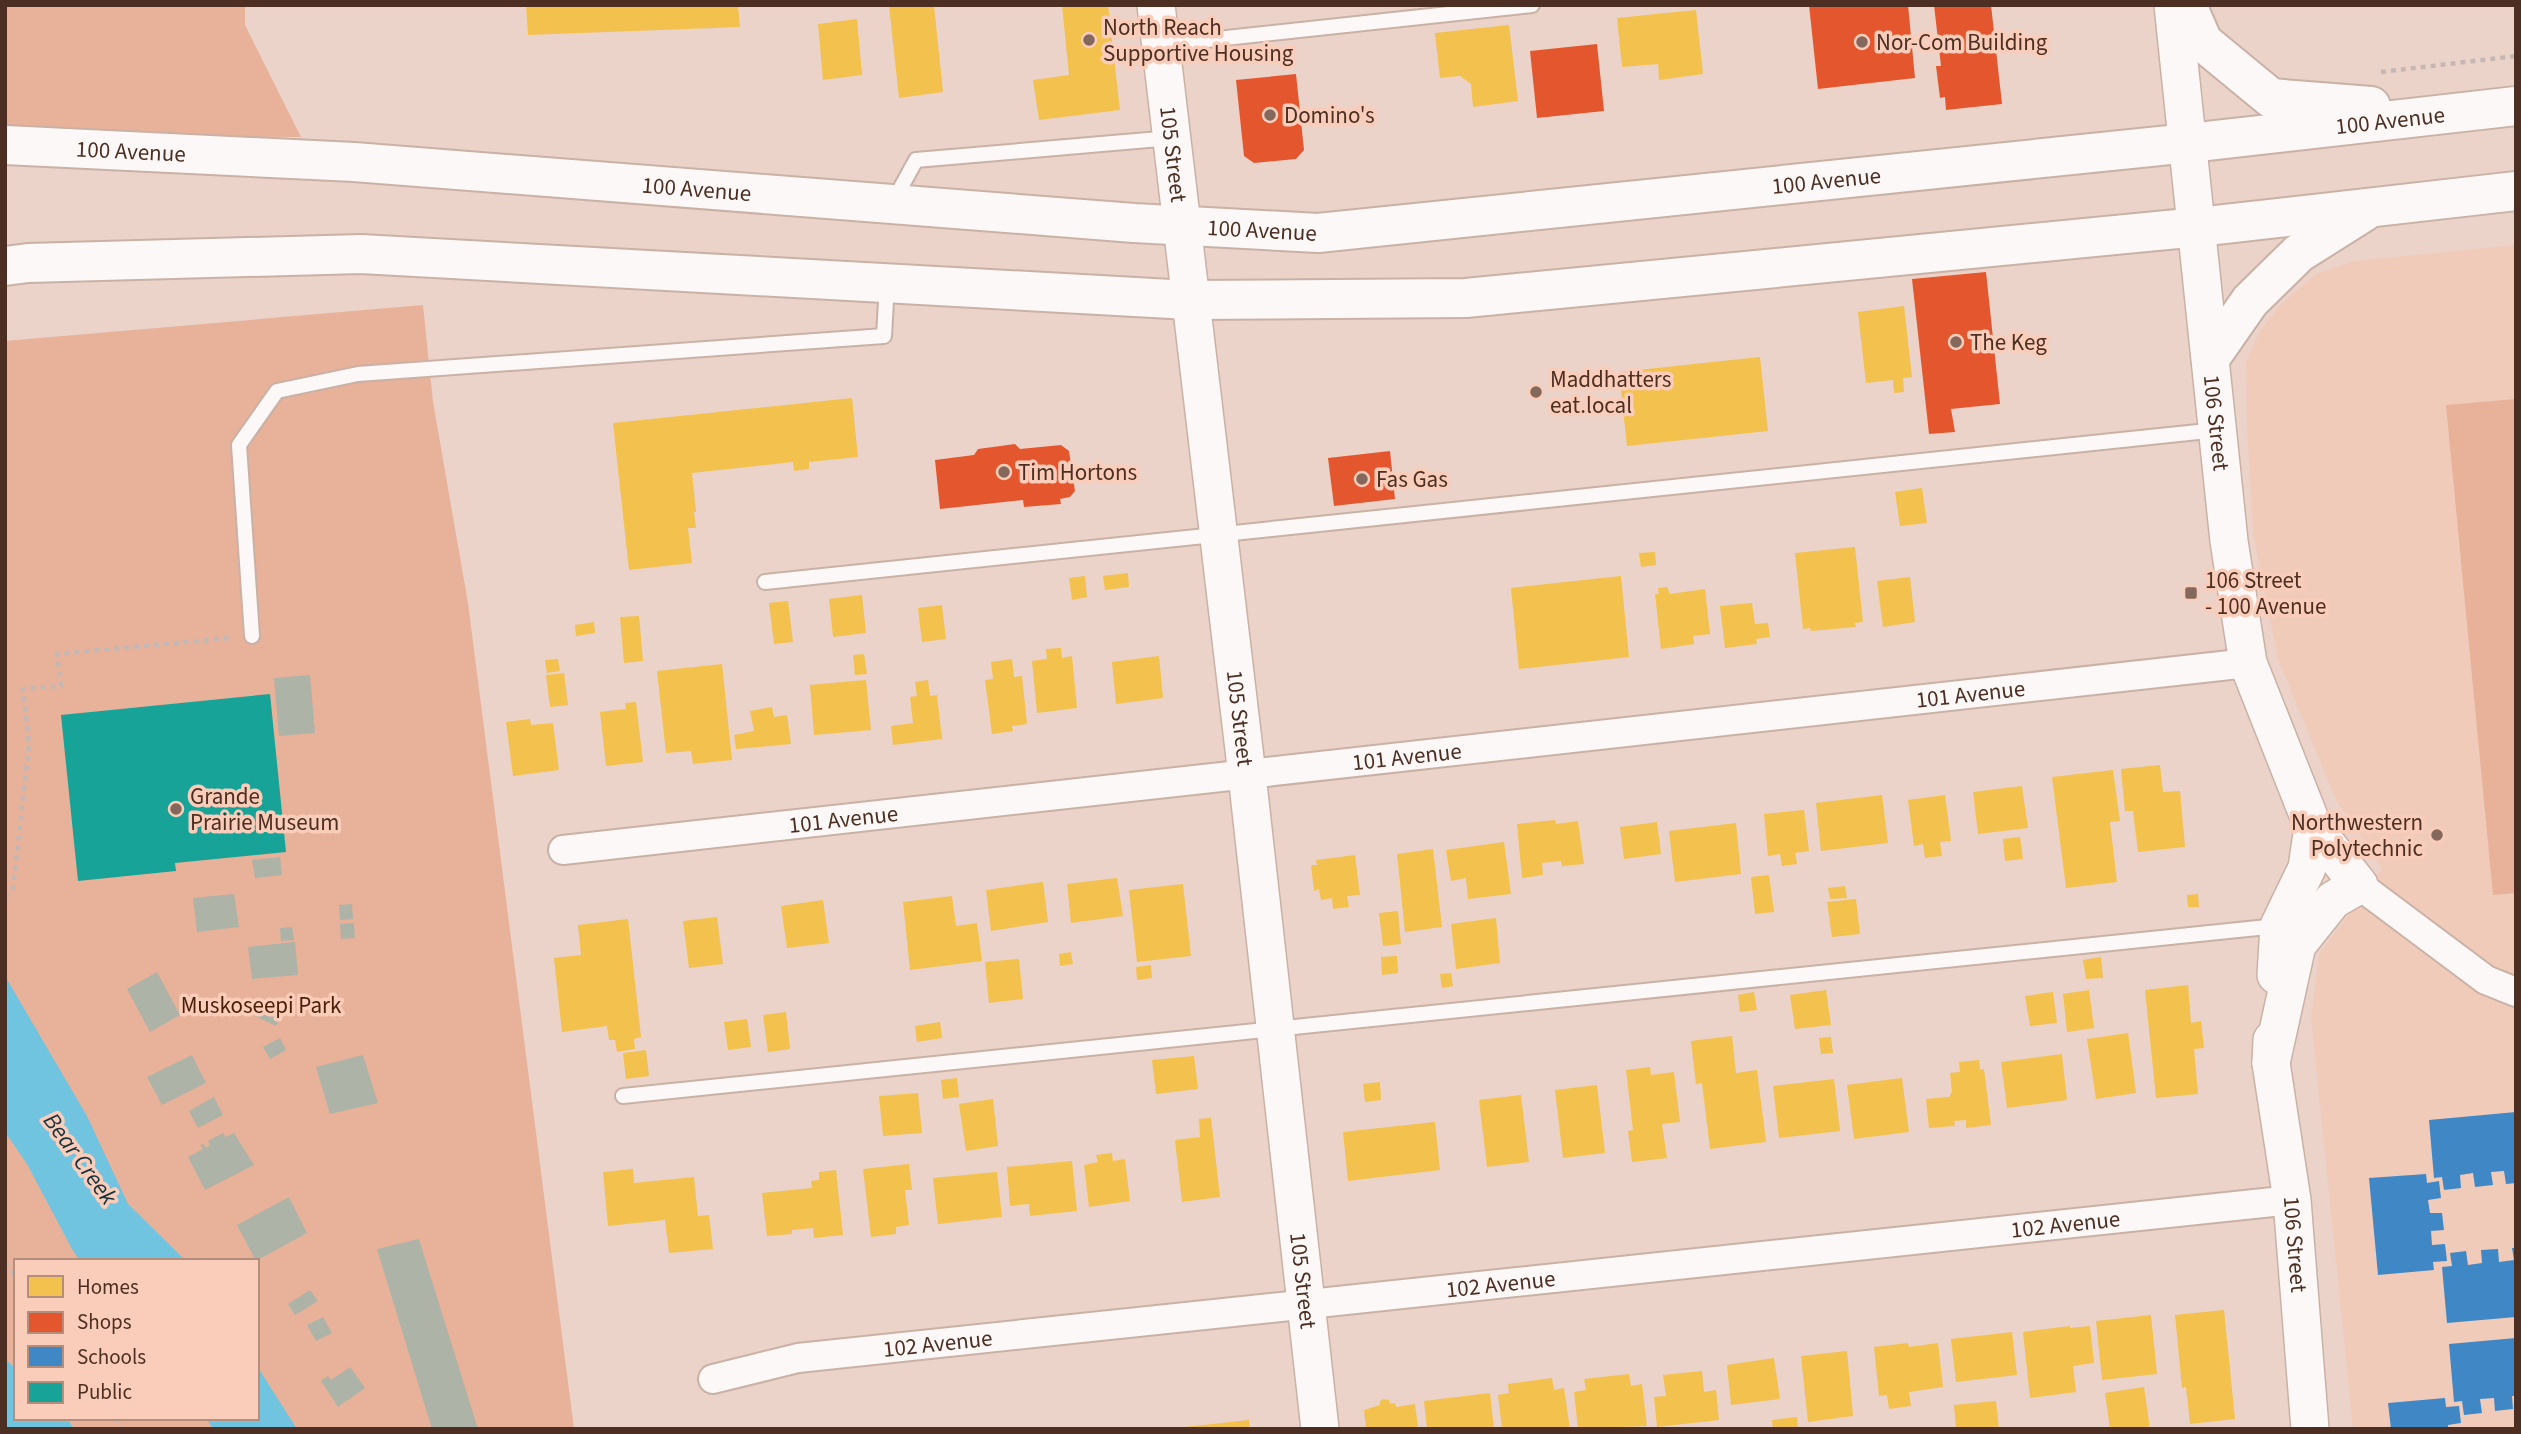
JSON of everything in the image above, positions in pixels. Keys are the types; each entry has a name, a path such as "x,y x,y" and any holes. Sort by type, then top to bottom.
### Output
{"main road":[{"path":"2187,5 2203,42 2271,98 2457,113"},
{"name":"100 Avenue","path":"5,145 354,162 1183,226 1318,233 2189,143 2516,106"},
{"path":"5,266 28,263 360,254 1189,300 1466,298 2198,227 2516,191"},
{"path":"2211,357 2250,301 2299,253 2372,207"}],"street":[{"name":"105 Street","path":"1156,5 1247,775 1320,1429"},
{"name":"106 Street","path":"2173,5 2229,541 2248,663 2313,827 2359,884 2333,900 2297,945 2271,1063"},
{"name":"101 Avenue","path":"563,850 2248,663"},
{"name":"106 Street","path":"2310,1429 2292,1200 2271,1063 2279,926 2307,868 2313,827"},
{"path":"2359,884 2486,980 2516,992"},
{"name":"102 Avenue","path":"713,1379 798,1358 2292,1200"}],"lane":[{"path":"1161,45 1532,5"},
{"path":"892,204 916,160 1172,137"},
{"path":"252,636 239,445 277,391 358,374 884,335 887,283"},
{"path":"765,582 2218,429"},
{"path":"623,1096 2279,926"}],"path":[{"path":"2370,73 2516,57"},
{"path":"5,897 13,888 29,744 23,689 61,686 57,654 252,636"}],"shaded area":[{"name":"Northwestern Polytechnic","path":"2516,245 2516,1429 2353,1429 2311,1017 2319,954 2382,869 2336,800 2278,659 2253,533 2246,361 2260,331 2280,305 2316,274 2354,261"}],"green space":[{"path":"5,5 245,5 245,25 301,137 5,135"},
{"name":"Muskoseepi Park","path":"423,305 433,402 468,603 574,1429 5,1429 5,341"},
{"path":"2516,399 2516,893 2493,895 2446,405"}],"water":[{"name":"Bear Creek","path":"5,976 87,1116 128,1204 184,1259 79,1259 27,1164 5,1132"},
{"path":"5,1359 14,1367 14,1420 68,1420 74,1429 5,1429"},
{"path":"259,1369 297,1429 213,1429 207,1420 259,1420"}],"building: Homes":[{"path":"526,5 738,5 740,27 528,35"},
{"path":"889,5 934,5 943,92 899,98"},
{"name":"North Reach Supportive Housing","path":"1062,5 1108,5 1120,110 1039,120 1033,80 1069,75"},
{"path":"1696,10 1703,74 1659,80 1658,64 1622,67 1617,18"},
{"path":"857,19 862,75 823,80 818,24"},
{"path":"1509,25 1518,101 1473,107 1471,84 1460,76 1440,78 1435,33"},
{"path":"1904,306 1912,377 1903,378 1904,392 1894,393 1893,380 1866,383 1858,312"},
{"path":"1760,357 1768,431 1627,446 1619,372"},
{"path":"852,398 858,457 809,462 809,469 794,471 793,462 692,473 696,528 688,528 692,563 629,570 613,423"},
{"path":"1922,488 1927,523 1900,526 1895,492"},
{"path":"1855,547 1863,622 1855,623 1856,627 1811,631 1810,628 1803,629 1795,553"},
{"path":"1655,552 1656,565 1641,567 1639,553"},
{"path":"1128,573 1129,587 1105,590 1103,576"},
{"path":"1085,576 1087,597 1072,600 1069,578"},
{"path":"1621,576 1629,657 1519,669 1511,588"},
{"path":"1910,577 1915,622 1883,627 1877,581"},
{"path":"1667,587 1670,594 1705,589 1710,634 1693,636 1694,644 1661,649 1655,594 1659,594 1658,588"},
{"path":"862,595 866,633 833,637 829,599"},
{"path":"788,601 793,642 774,644 769,603"},
{"path":"1752,603 1755,624 1768,623 1770,637 1756,639 1757,644 1725,648 1720,606"},
{"path":"942,605 946,639 922,642 918,608"},
{"path":"639,616 643,661 624,663 620,617"},
{"path":"594,622 595,633 576,636 575,625"},
{"path":"1061,648 1062,658 1072,656 1077,708 1037,713 1032,661 1047,659 1046,649"},
{"path":"864,654 867,674 855,675 853,655"},
{"path":"1159,656 1163,698 1116,704 1112,662"},
{"path":"558,659 560,671 547,673 545,660"},
{"path":"1012,659 1014,677 1022,676 1027,724 1012,726 1013,731 992,734 985,680 993,679 991,662"},
{"path":"722,664 732,760 693,764 691,751 666,753 657,671"},
{"path":"564,673 568,705 550,707 546,675"},
{"path":"866,680 871,730 814,735 810,685"},
{"path":"928,680 930,696 937,695 942,739 893,745 891,726 913,723 910,697 917,696 915,682"},
{"path":"636,702 643,762 606,766 600,712 626,709 625,703"},
{"path":"772,707 774,717 787,715 791,744 736,749 734,735 754,731 750,711"},
{"path":"530,719 531,725 553,723 559,770 513,776 506,722"},
{"path":"2160,765 2163,792 2180,791 2185,847 2138,852 2133,811 2125,811 2121,769"},
{"path":"2113,770 2120,821 2110,822 2117,882 2066,888 2052,777"},
{"path":"2022,786 2028,828 1978,834 1973,792"},
{"path":"1882,795 1888,843 1821,851 1816,803"},
{"path":"1945,795 1951,841 1940,842 1942,856 1925,858 1923,844 1914,846 1908,800"},
{"path":"1804,810 1809,851 1795,853 1797,864 1782,866 1780,854 1768,856 1764,814"},
{"path":"1555,820 1556,824 1578,821 1584,864 1562,866 1561,861 1542,863 1543,875 1522,878 1517,824"},
{"path":"1657,822 1661,854 1624,859 1620,827"},
{"path":"1736,823 1741,874 1675,882 1669,831"},
{"path":"2020,837 2023,859 2005,861 2003,839"},
{"path":"1504,842 1511,894 1468,899 1466,878 1451,881 1446,850"},
{"path":"1433,849 1442,927 1405,932 1397,854"},
{"path":"1355,855 1360,895 1347,896 1349,907 1333,909 1332,898 1321,900 1319,889 1314,891 1311,865 1317,865 1316,860"},
{"path":"1769,875 1774,912 1755,914 1751,877"},
{"path":"1117,878 1123,916 1071,923 1067,884"},
{"path":"1043,882 1048,922 991,931 986,890"},
{"path":"1183,884 1191,956 1137,962 1129,890"},
{"path":"1845,886 1847,898 1830,899 1828,888"},
{"path":"2198,894 2199,907 2188,907 2187,895"},
{"path":"952,896 956,926 977,923 982,961 910,970 903,902"},
{"path":"1856,899 1860,934 1832,937 1827,902"},
{"path":"823,900 829,943 787,948 781,906"},
{"path":"1398,911 1401,944 1383,946 1379,913"},
{"path":"717,917 723,964 689,968 683,921"},
{"path":"1496,918 1500,963 1456,969 1451,924"},
{"path":"628,919 641,1037 634,1039 635,1049 617,1052 615,1040 609,1040 607,1026 562,1032 554,958 581,955 578,925"},
{"path":"1071,952 1073,964 1060,966 1059,954"},
{"path":"1397,956 1398,973 1382,975 1381,957"},
{"path":"2101,957 2103,978 2086,979 2083,960"},
{"path":"1019,959 1023,999 989,1003 985,962"},
{"path":"1151,965 1152,978 1137,980 1136,967"},
{"path":"1451,973 1453,986 1442,988 1440,974"},
{"path":"2188,985 2191,1023 2201,1021 2204,1048 2194,1049 2198,1094 2156,1098 2145,990"},
{"path":"1826,990 1831,1025 1795,1029 1790,995"},
{"path":"2089,990 2094,1028 2067,1032 2063,994"},
{"path":"1754,992 1757,1010 1740,1012 1738,995"},
{"path":"2053,992 2057,1023 2030,1026 2025,996"},
{"path":"786,1012 790,1049 768,1052 763,1015"},
{"path":"747,1019 751,1047 728,1050 724,1022"},
{"path":"940,1022 942,1038 917,1042 915,1026"},
{"path":"2128,1033 2136,1093 2096,1099 2087,1039"},
{"path":"1732,1036 1736,1073 1757,1070 1766,1142 1710,1149 1702,1083 1696,1084 1691,1041"},
{"path":"1831,1037 1833,1053 1821,1054 1819,1038"},
{"path":"646,1050 649,1076 626,1079 623,1053"},
{"path":"2062,1054 2067,1100 2007,1108 2001,1062"},
{"path":"1194,1056 1198,1089 1156,1094 1152,1060"},
{"path":"1979,1060 1980,1070 1984,1069 1991,1125 1966,1128 1966,1120 1954,1121 1955,1126 1929,1128 1926,1099 1949,1097 1952,1092 1950,1073 1960,1072 1959,1062"},
{"path":"1650,1067 1651,1075 1674,1072 1680,1122 1662,1124 1667,1158 1632,1162 1628,1131 1633,1130 1626,1070"},
{"path":"957,1078 959,1097 943,1099 941,1080"},
{"path":"1902,1078 1909,1132 1854,1139 1847,1085"},
{"path":"1834,1079 1840,1131 1779,1138 1773,1086"},
{"path":"1380,1082 1381,1100 1365,1102 1363,1084"},
{"path":"1597,1085 1605,1153 1563,1158 1555,1090"},
{"path":"918,1093 922,1133 883,1136 879,1096"},
{"path":"1521,1095 1529,1162 1487,1167 1479,1100"},
{"path":"993,1099 998,1146 966,1151 959,1104"},
{"path":"1211,1118 1220,1197 1182,1202 1175,1140 1200,1137 1199,1119"},
{"path":"1435,1122 1440,1170 1348,1181 1343,1132"},
{"path":"1112,1153 1113,1161 1125,1159 1130,1201 1089,1207 1084,1165 1098,1162 1096,1155"},
{"path":"1072,1161 1077,1211 1030,1216 1029,1204 1010,1206 1007,1167"},
{"path":"909,1164 912,1190 905,1190 909,1225 896,1227 896,1234 871,1237 863,1169"},
{"path":"633,1169 634,1183 694,1177 698,1216 709,1215 713,1249 669,1253 665,1220 608,1226 603,1172"},
{"path":"836,1170 843,1235 814,1238 813,1228 792,1230 792,1234 767,1236 762,1193 812,1188 811,1181 819,1180 819,1172"},
{"path":"997,1172 1002,1217 938,1224 933,1178"},
{"path":"2224,1310 2235,1419 2190,1424 2186,1387 2182,1388 2175,1315"},
{"path":"2151,1315 2157,1374 2102,1380 2096,1321"},
{"path":"2090,1326 2094,1363 2073,1366 2076,1392 2030,1398 2023,1332"},
{"path":"2012,1332 2017,1375 1956,1382 1951,1339"},
{"path":"1908,1343 1909,1347 1938,1343 1943,1387 1909,1392 1911,1406 1889,1409 1887,1395 1879,1396 1874,1347"},
{"path":"1847,1351 1853,1416 1808,1422 1801,1356"},
{"path":"1774,1358 1780,1399 1731,1405 1727,1365"},
{"path":"1702,1371 1704,1392 1716,1390 1719,1420 1657,1427 1654,1397 1666,1396 1663,1375"},
{"path":"1629,1374 1631,1386 1642,1384 1647,1426 1578,1429 1574,1392 1586,1390 1584,1379"},
{"path":"1552,1378 1554,1390 1564,1388 1570,1429 1502,1429 1498,1395 1509,1393 1508,1384"},
{"path":"2144,1387 2150,1429 2110,1429 2105,1393"},
{"path":"1490,1393 1494,1429 1427,1429 1424,1401"},
{"path":"1383,1399 1389,1400 1390,1404 1395,1403 1396,1407 1415,1404 1418,1427 1366,1429 1364,1410 1380,1405"},
{"path":"1996,1401 1999,1429 1956,1429 1954,1405"},
{"path":"1797,1417 1798,1429 1773,1429 1772,1420"},
{"path":"1249,1420 1250,1429 1185,1429 1185,1427"}],"building: Shops":[{"name":"Nor-Com Building","path":"1809,5 1908,5 1915,78 1818,89"},
{"path":"1934,5 1991,5 2002,104 1946,110 1945,97 1940,98 1936,66 1941,66"},
{"path":"1597,44 1604,111 1537,118 1530,51"},
{"name":"Domino's","path":"1296,74 1304,150 1296,159 1254,163 1244,156 1236,80"},
{"name":"The Keg","path":"1986,272 2000,404 1951,409 1955,432 1929,434 1912,279"},
{"name":"Tim Hortons","path":"1015,444 1020,449 1061,445 1069,451 1075,491 1070,497 1060,499 1061,504 1024,507 1023,500 940,509 935,460 974,455 978,449"},
{"name":"Fas Gas","path":"1390,451 1395,499 1334,506 1328,458"}],"building: Schools":[{"path":"2516,1112 2516,1183 2506,1184 2504,1171 2491,1172 2493,1185 2475,1187 2473,1173 2460,1175 2461,1188 2444,1190 2442,1177 2434,1178 2429,1120"},
{"path":"2426,1174 2427,1183 2439,1181 2441,1198 2428,1200 2430,1213 2442,1213 2444,1230 2431,1231 2432,1245 2445,1244 2447,1261 2433,1262 2434,1270 2378,1275 2369,1178"},
{"path":"2512,1248 2516,1248 2516,1317 2447,1323 2442,1267 2452,1266 2450,1253 2466,1251 2468,1265 2482,1263 2481,1250 2498,1249 2499,1262 2514,1260"},
{"path":"2516,1338 2516,1396 2512,1396 2513,1409 2495,1411 2494,1398 2480,1399 2482,1413 2464,1415 2462,1401 2454,1402 2449,1344"},
{"path":"2445,1398 2446,1407 2459,1406 2461,1423 2448,1425 2448,1429 2391,1429 2388,1403"}],"building: Public":[{"name":"Grande Prairie Museum","path":"270,694 286,852 175,863 176,871 78,881 61,715"}],"building: Other":[{"path":"310,675 315,733 279,736 274,678"},
{"path":"280,857 282,875 255,878 252,860"},
{"path":"234,894 239,927 197,932 193,898"},
{"path":"352,904 353,919 340,920 339,905"},
{"path":"354,923 355,938 341,939 340,924"},
{"path":"292,927 294,940 281,941 280,928"},
{"path":"295,942 298,975 252,979 248,947"},
{"path":"157,972 180,1015 150,1032 127,989"},
{"path":"261,999 284,1010 276,1026 253,1015"},
{"path":"280,1038 286,1050 270,1059 263,1047"},
{"path":"192,1055 206,1083 162,1105 147,1077"},
{"path":"363,1055 378,1103 330,1114 316,1067"},
{"path":"214,1097 223,1115 198,1128 189,1111"},
{"path":"223,1133 226,1137 234,1133 254,1165 205,1190 188,1157 203,1149 200,1145 204,1144 206,1148 210,1145 208,1141"},
{"path":"289,1197 307,1233 259,1259 255,1259 237,1225"},
{"path":"419,1239 478,1429 432,1429 377,1249"},
{"path":"310,1290 318,1301 295,1315 288,1304"},
{"path":"323,1317 332,1333 316,1341 307,1325"},
{"path":"350,1367 365,1388 338,1407 321,1381 328,1376 331,1380"}],"place":[{"name":"North Reach Supportive Housing","path":"1089,40"},
{"name":"Nor-Com Building","path":"1862,42"},
{"name":"Domino's","path":"1270,115"},
{"name":"The Keg","path":"1956,342"},
{"name":"Maddhatters eat.local","path":"1536,392"},
{"name":"Tim Hortons","path":"1004,472"},
{"name":"Fas Gas","path":"1362,479"},
{"name":"106 Street - 100 Avenue","path":"2191,593"},
{"name":"Grande Prairie Museum","path":"176,809"},
{"name":"Northwestern Polytechnic","path":"2437,835"}]}
